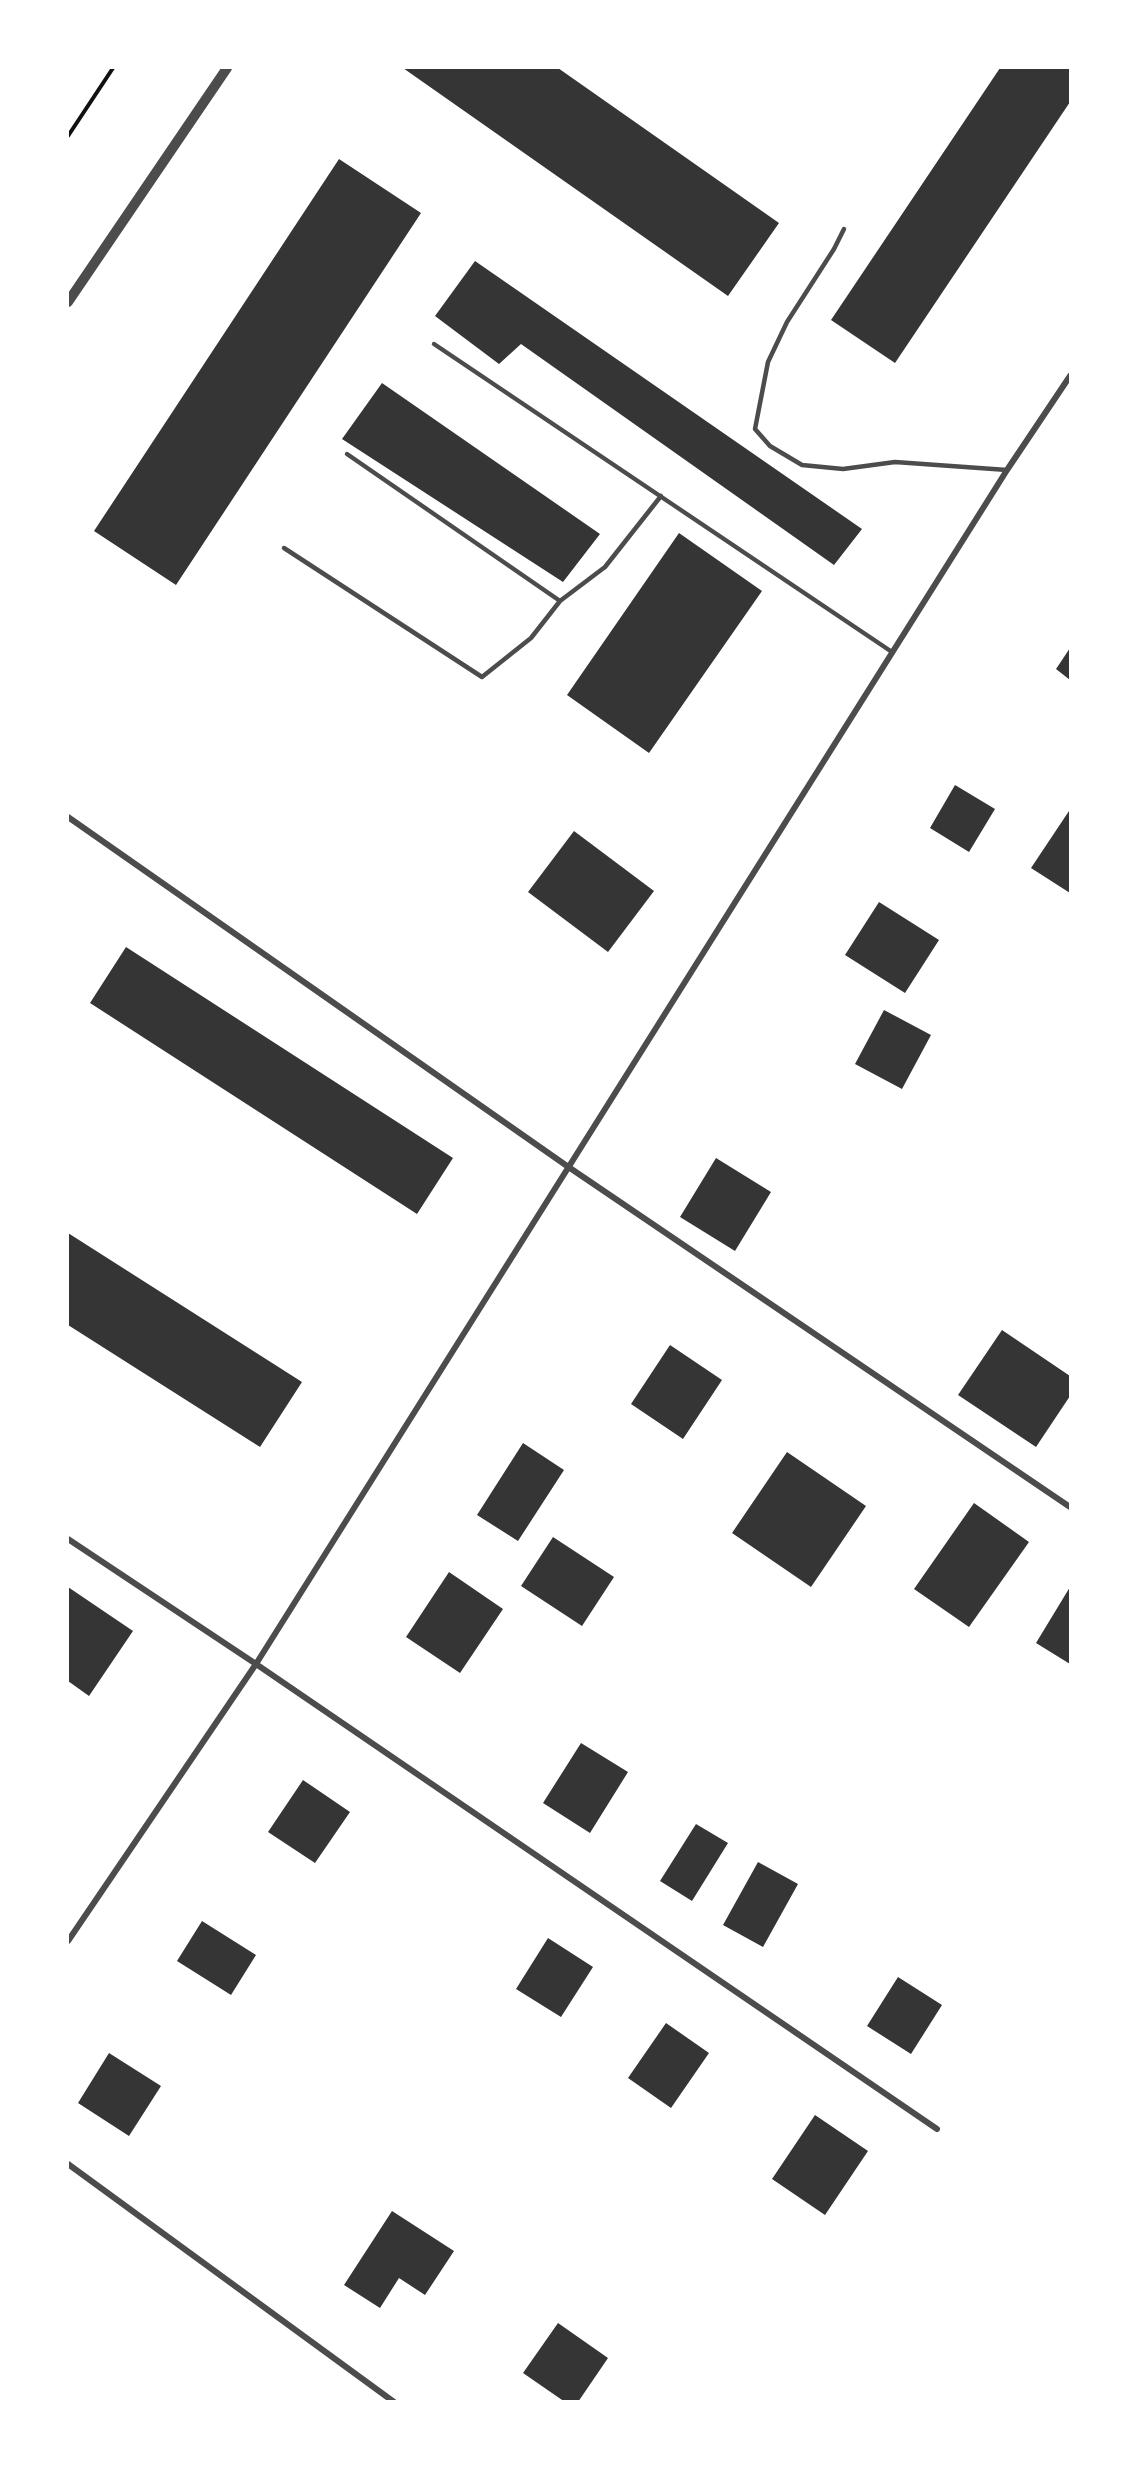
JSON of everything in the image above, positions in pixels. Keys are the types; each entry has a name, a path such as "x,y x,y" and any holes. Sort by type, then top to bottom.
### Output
{"street":[{"path":"68,302 227,68"},
{"path":"68,1941 256,1664 567,1166 1007,470 1071,376"},
{"path":"68,817 567,1166 1071,1507"},
{"path":"68,1539 256,1664 937,2129"},
{"path":"68,2164 394,2402"}],"lane":[{"path":"844,229 834,249 787,322 768,362 755,429 770,446 802,465 843,469 895,462 1007,470"},
{"path":"434,344 892,652"},
{"path":"347,454 560,601"},
{"path":"284,548 482,677 531,638 560,601 605,567 661,496"}],"path":[{"path":"68,136 113,68"}],"building":[{"path":"403,68 558,68 779,223 728,296"},
{"path":"1000,68 1070,68 1070,102 895,363 831,320"},
{"path":"339,159 421,213 176,585 94,531"},
{"path":"475,261 862,529 834,565 521,344 499,364 435,316"},
{"path":"382,383 600,534 563,582 342,439"},
{"path":"679,533 762,591 649,753 567,695"},
{"path":"1070,648 1070,680 1056,669"},
{"path":"955,785 995,809 969,852 930,828"},
{"path":"1070,812 1070,893 1031,868"},
{"path":"574,831 654,891 608,952 528,892"},
{"path":"879,902 939,940 905,993 845,955"},
{"path":"126,947 453,1158 417,1214 90,1003"},
{"path":"884,1010 931,1035 902,1089 855,1064"},
{"path":"716,1158 771,1192 735,1251 680,1217"},
{"path":"68,1233 302,1382 260,1447 68,1325"},
{"path":"1002,1330 1070,1376 1070,1396 1036,1447 958,1395"},
{"path":"670,1345 722,1380 683,1439 631,1404"},
{"path":"523,1443 564,1470 518,1541 477,1515"},
{"path":"787,1452 866,1506 811,1587 732,1533"},
{"path":"974,1503 1029,1542 969,1627 914,1589"},
{"path":"553,1537 614,1577 582,1626 521,1586"},
{"path":"449,1572 503,1609 460,1673 406,1637"},
{"path":"68,1587 133,1631 89,1696 68,1681"},
{"path":"1070,1587 1070,1664 1036,1643"},
{"path":"581,1743 628,1772 590,1833 543,1803"},
{"path":"303,1780 350,1812 315,1863 268,1832"},
{"path":"696,1824 728,1843 692,1901 660,1881"},
{"path":"758,1862 798,1884 763,1947 723,1925"},
{"path":"202,1921 256,1955 231,1995 177,1961"},
{"path":"548,1938 593,1967 561,2017 516,1989"},
{"path":"898,1977 942,2005 911,2054 867,2026"},
{"path":"666,2023 709,2053 671,2108 628,2078"},
{"path":"109,2053 161,2086 129,2136 78,2103"},
{"path":"815,2115 868,2151 825,2215 772,2179"},
{"path":"392,2211 454,2251 425,2295 399,2278 380,2308 344,2285"},
{"path":"558,2323 608,2358 578,2402 565,2402 523,2373"}]}
